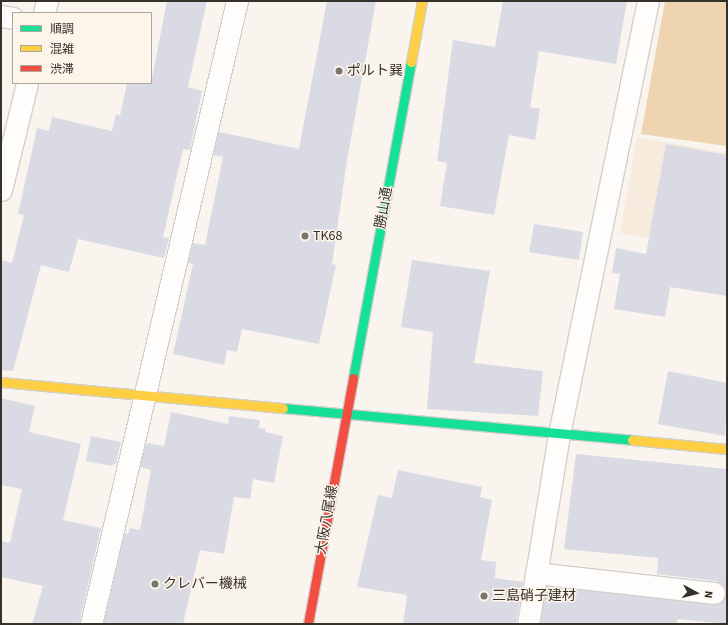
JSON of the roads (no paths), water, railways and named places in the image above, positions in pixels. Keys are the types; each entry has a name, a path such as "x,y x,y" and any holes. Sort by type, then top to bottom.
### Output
{"street":[{"path":"44,12 47,1"},
{"path":"91,624 143,395 237,1"},
{"name":"勝山通","path":"346,415 422,1"},
{"path":"528,624 558,434 648,1"},
{"path":"1,16 12,18"},
{"path":"1,190 27,84"},
{"path":"1,382 264,404 346,415 727,448"},
{"name":"大阪八尾線","path":"308,624 346,415"},
{"path":"536,573 714,593"}],"place":[{"name":"ポルト巽","path":"339,71"},
{"name":"TK68","path":"305,236"},
{"name":"クレバー機械","path":"155,584"},
{"name":"三島硝子建材","path":"484,596"}]}
